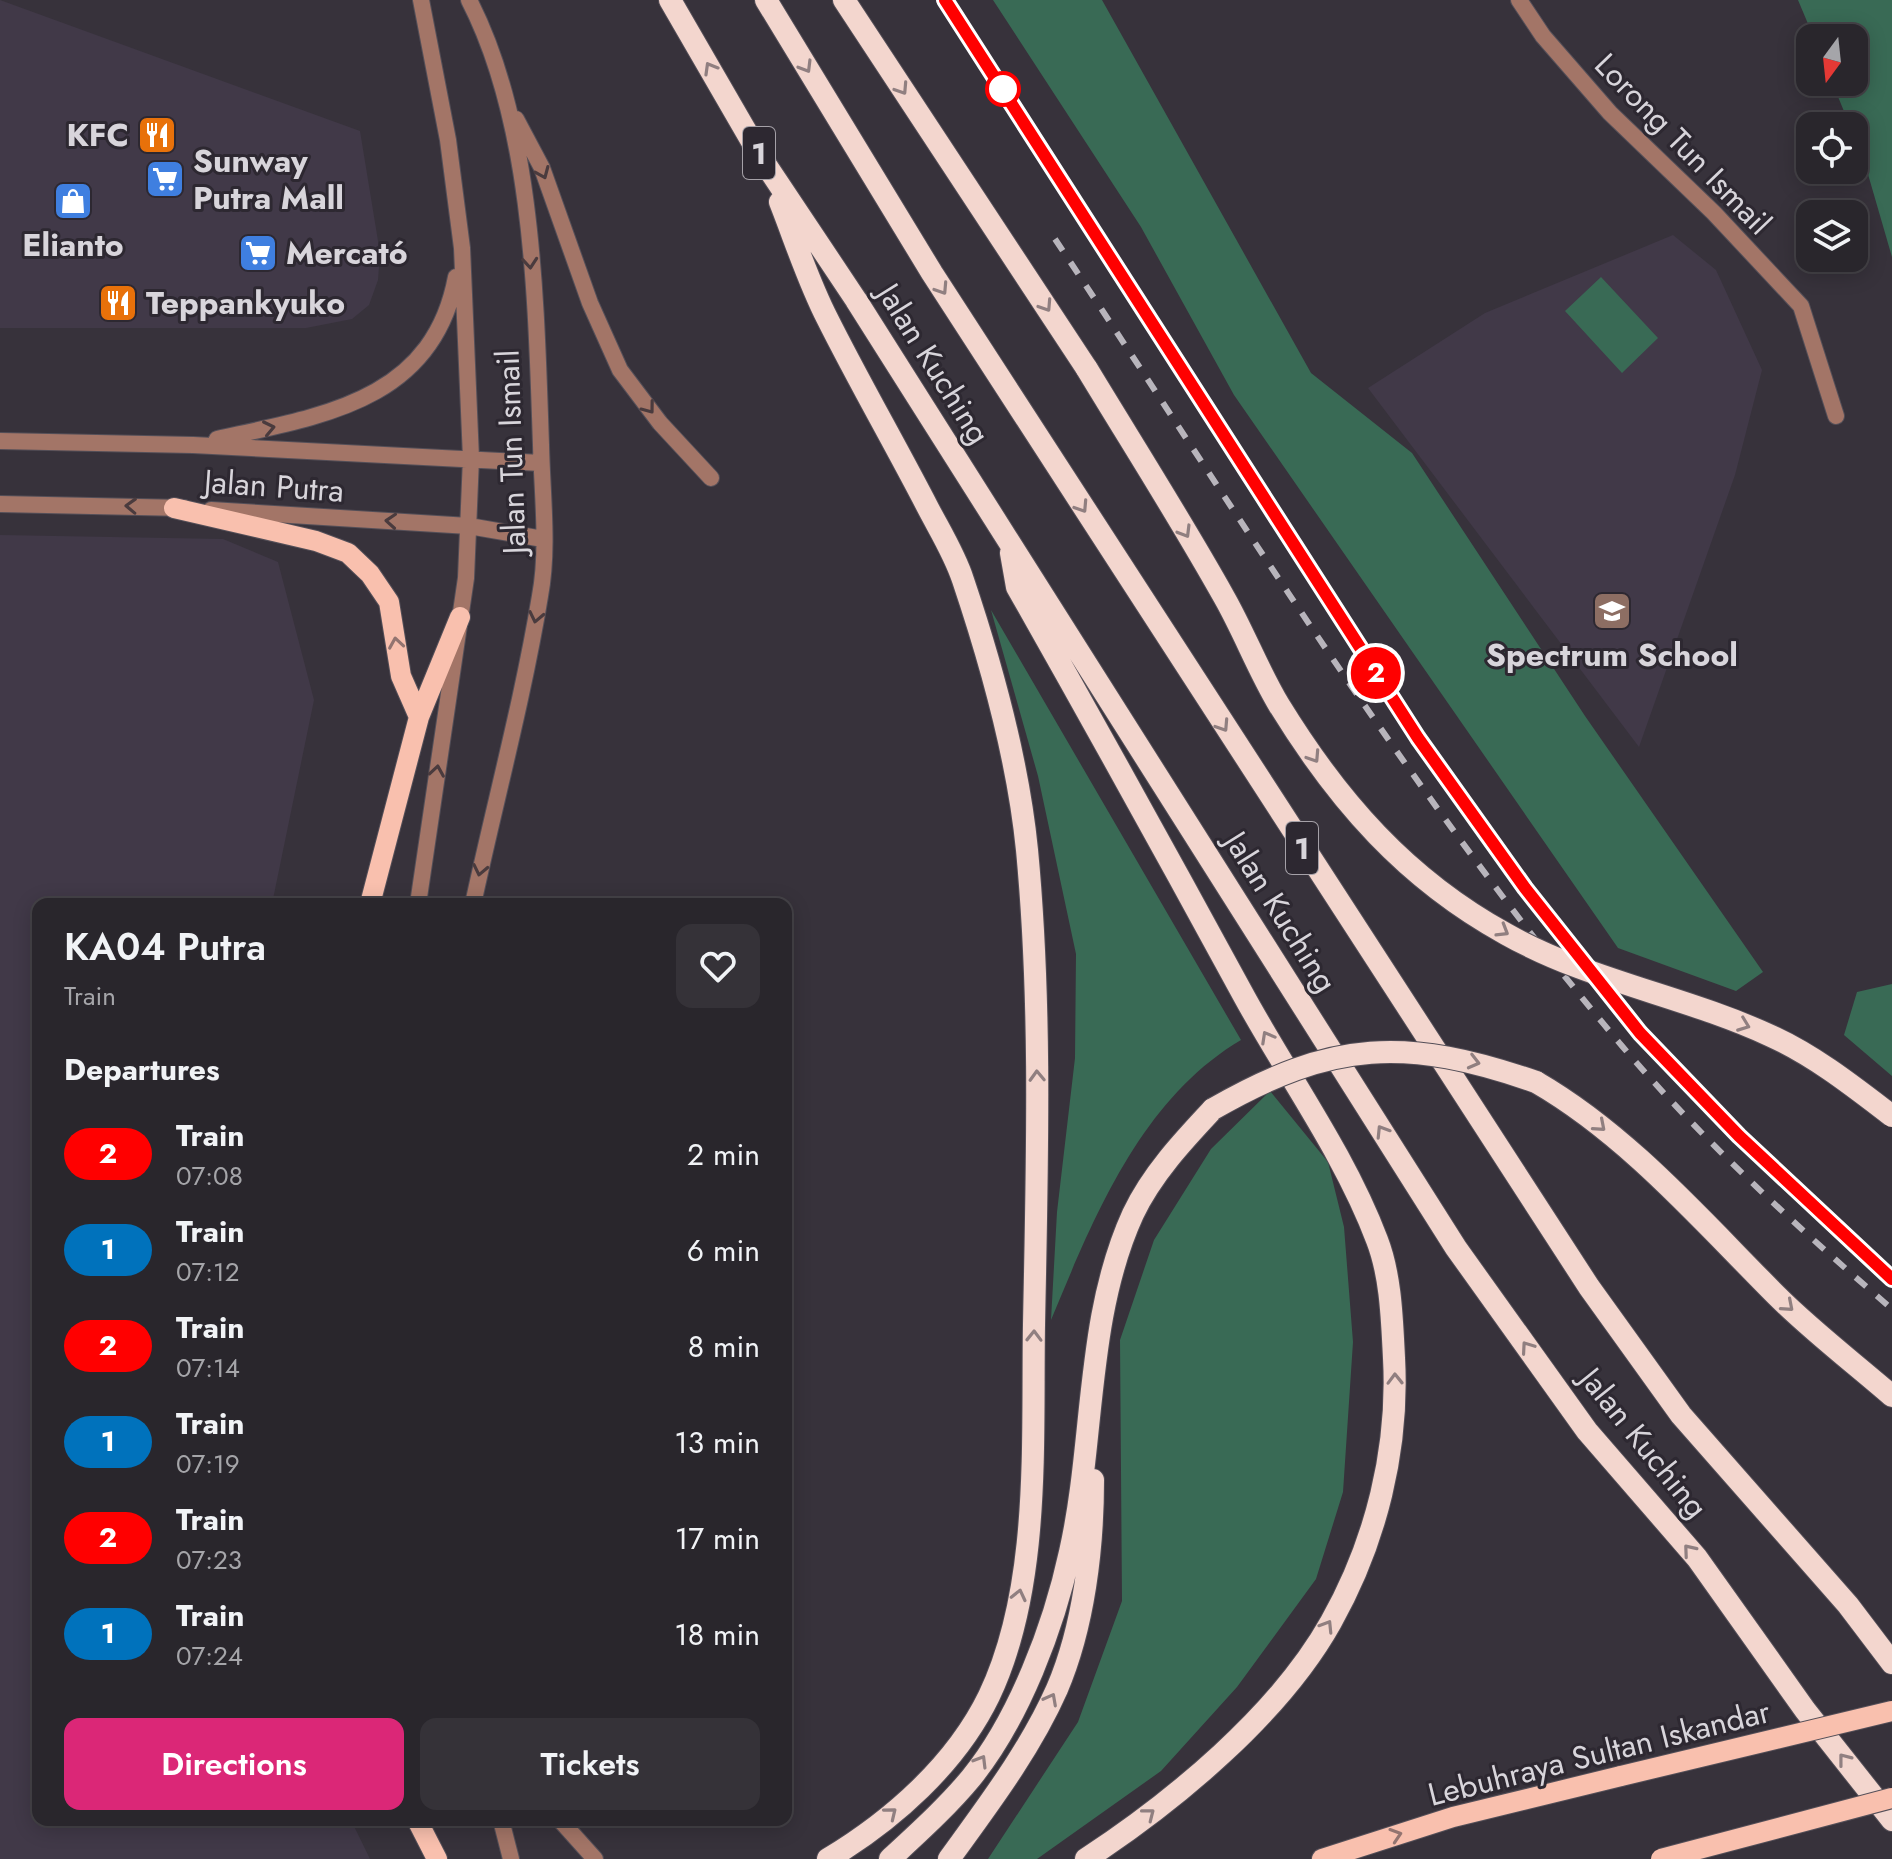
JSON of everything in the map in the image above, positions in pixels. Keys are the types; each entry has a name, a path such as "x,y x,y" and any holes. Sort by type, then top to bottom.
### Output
{"highway":[{"name":"Jalan Kuching","path":"670,0 762,159 1009,541 1456,1248 1587,1431 1697,1558 1805,1710 1892,1820"},
{"name":"Jalan Kuching","path":"766,0 932,273 1589,1287 1681,1415 1848,1605 1891,1661"},
{"path":"844,0 1087,369 1225,598 1278,703 1334,787 1372,834 1417,874 1503,933 1555,959 1772,1036 1834,1072 1892,1116"},
{"path":"762,159 825,315 962,575 996,687 1027,847 1033,965 1037,1107 1033,1378 1024,1573 1007,1645 989,1695 953,1755 897,1810 828,1859"},
{"path":"1009,541 1017,587 1272,1047 1347,1174 1379,1243 1392,1312 1396,1428 1376,1516 1331,1623 1289,1681 1244,1730 1178,1791 1086,1859"},
{"path":"890,1859 932,1821 973,1776 1014,1708 1048,1626 1071,1551 1109,1286 1133,1214 1168,1157 1213,1109 1257,1084 1330,1056 1384,1049 1445,1055 1536,1082 1576,1105 1780,1299 1892,1396"},
{"path":"949,1859 1004,1780 1057,1688 1087,1571 1093,1507 1094,1395"}],"main road":[{"path":"174,508 316,541 348,553 370,574 389,602 401,676 419,717"},
{"path":"372,898 419,717 460,617"},
{"name":"Lebuhraya Sultan Iskandar","path":"1322,1859 1453,1817 1892,1711"},
{"path":"1661,1859 1892,1798"},
{"path":"420,1826 437,1859"}],"street":[{"name":"Jalan Tun Ismail","path":"419,898 460,617 469,526 471,458 462,248 448,140 421,0"},
{"name":"Jalan Tun Ismail","path":"469,0 508,103 530,266 540,385 543,539 541,594 474,898"},
{"name":"Lorong Tun Ismail","path":"1519,0 1543,36 1610,113 1714,213 1801,306 1836,416"},
{"path":"508,103 542,168 590,303 620,370 660,423 711,478"},
{"path":"193,445 318,417 395,380 416,364 450,309 462,248"},
{"name":"Jalan Putra","path":"0,441 193,445 541,463"},
{"name":"Jalan Putra","path":"0,504 174,508 469,526 543,539"},
{"path":"503,1826 511,1859"},
{"path":"565,1826 595,1859"}],"shaded area":[{"name":"Sunway Putra Mall","path":"0,0 360,131 380,253 378,280 369,305 352,319 306,328 0,328"},
{"name":"Spectrum School","path":"1673,235 1716,270 1762,370 1735,475 1639,747 1368,388 1485,313"},
{"path":"0,535 223,539 278,562 314,700 273,898 32,898 32,1826 354,1826 370,1859 0,1859"}],"green space":[{"path":"993,0 1102,0 1311,373 1412,453 1585,716 1763,972 1736,991 1618,948 1234,395 1141,227"},
{"path":"1798,0 1892,0 1892,257 1868,174 1868,112 1844,112 1838,96 1868,96 1868,24 1808,24"},
{"path":"1601,277 1658,338 1622,373 1565,311"},
{"path":"991,610 1241,1040 1206,1065 1175,1094 1148,1127 1104,1202 1051,1320 1057,1212 1075,1058 1076,954 1038,776"},
{"path":"1892,984 1892,1076 1844,1035 1857,992"},
{"path":"1270,1091 1328,1162 1344,1227 1353,1342 1343,1492 1316,1579 1237,1687 1161,1771 1037,1859 988,1859 1078,1722 1122,1601 1120,1340 1154,1240 1211,1149"}],"railway":[{"path":"1085,217 1418,738 1525,888 1640,1033 1739,1136 1892,1279"},
{"path":"1055,239 1327,651 1397,752 1544,950 1622,1046 1685,1116 1786,1215 1892,1309"}],"train":[{"name":"2","path":"945,0 1418,738 1525,888 1640,1033 1739,1136 1892,1279"}],"place":[{"name":"KFC","path":"157,135"},
{"name":"Sunway Putra Mall","path":"165,179"},
{"name":"Elianto","path":"73,201"},
{"name":"Mercató","path":"258,253"},
{"name":"Teppankyuko","path":"118,303"},
{"name":"Spectrum School","path":"1612,611"}]}
